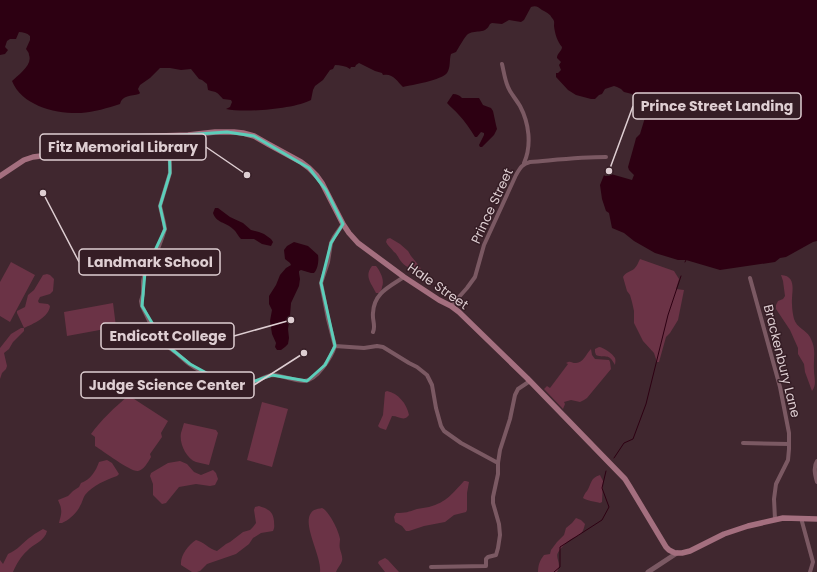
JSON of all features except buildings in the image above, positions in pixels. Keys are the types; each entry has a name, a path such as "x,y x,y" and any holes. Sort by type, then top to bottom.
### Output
{"main road":[{"name":"Hale Street","path":"0,176 24,160 33,157 65,153 130,136 169,136 215,132 243,133 254,136 301,162 317,176 326,190 343,224 358,243 404,277 459,312 507,358 625,479 666,547 678,554"},
{"path":"678,554 690,551 724,534 775,519 817,519"}],"street":[{"path":"502,64 509,89 520,107 528,131 529,147 524,163"},
{"path":"169,136 170,173 160,206 165,229 156,254 145,272 141,301 144,310 160,338 169,348 195,368 229,383 241,386 249,385 264,377 272,375 303,381 307,381 316,375 332,354 335,346 321,283 328,262 331,243 343,224"},
{"name":"Prince Street","path":"450,306 475,277 487,236 516,175 524,163 576,157 606,157"},
{"path":"373,332 375,328 373,314 376,300 384,290 404,277"},
{"name":"Brackenbury Lane","path":"750,278 780,387 789,433 790,444 788,460 776,484 774,499 775,519"},
{"path":"335,346 364,348 377,346 383,347 408,364 417,367 428,375 432,385 437,412 444,431 461,443 498,463"},
{"path":"431,567 486,566 486,559 496,555 500,535 493,497 498,474 500,450 510,419 515,395 518,389 530,381"},
{"path":"743,443 790,444"},
{"path":"817,460 815,465 817,482"},
{"path":"802,518 815,562 810,572"},
{"path":"648,572 678,554"}],"highlighted area":[{"path":"227,132 254,136 309,168 326,190 343,224 331,243 321,283 335,346 325,365 307,381 272,375 241,386 212,376 190,364 164,343 142,306 145,272 165,229 160,206 170,173 169,136"}],"shaded area":[{"path":"0,0 817,0 817,241 786,257 780,258 775,262 720,270 655,253 634,241 624,233 612,228 609,213 606,211 602,199 600,185 604,175 609,176 611,174 632,180 634,175 628,167 636,138 640,134 647,111 647,103 638,103 632,94 624,92 614,86 605,89 602,94 595,99 576,95 568,90 556,77 556,73 561,70 559,65 561,62 557,58 562,47 556,35 554,21 549,14 534,6 531,7 524,20 521,22 509,20 502,24 492,23 486,30 468,34 456,52 451,54 447,73 444,76 420,84 403,87 392,76 383,75 382,73 359,63 350,69 335,65 323,80 315,86 311,100 294,106 282,108 245,111 226,109 230,107 232,102 231,100 223,99 217,93 208,90 207,84 199,79 191,69 181,70 160,68 140,85 138,89 139,94 125,97 120,104 91,112 71,113 41,107 23,97 17,90 12,81 24,70 29,62 29,54 26,49 30,36 19,32 16,39 10,39 7,41 5,47 8,50 5,54 0,55"},
{"path":"453,94 462,98 479,98 483,105 491,108 493,111 497,129 494,135 482,147 479,145 484,133 481,132 477,137 475,137 463,119 447,103"},
{"path":"215,208 218,208 230,217 243,223 251,230 264,234 273,242 271,246 262,244 254,239 241,239 230,227 216,219 213,213"},
{"path":"390,238 408,251 420,267 421,270 419,272 408,268 402,262 386,242 387,239"},
{"path":"294,242 308,246 318,255 318,264 314,273 301,270 299,271 299,286 291,303 288,344 281,350 277,350 275,347 276,343 272,334 270,321 272,310 269,304 269,296 280,275 291,265 285,259 284,250 287,246"},
{"path":"640,259 674,271 679,279 676,289 684,290 678,320 666,337 659,362 657,362 654,353 643,341 634,323 632,302 623,277 637,266"},
{"path":"11,262 35,275 10,322 0,316 0,282"},
{"path":"372,266 376,266 382,279 383,284 379,293 376,293 369,280 368,276"},
{"path":"47,274 54,279 53,291 50,294 40,297 38,301 39,303 48,304 50,306 49,310 40,320 24,328 17,311 25,307 28,295 34,290 43,275"},
{"path":"781,275 790,278 792,282 792,306 795,322 810,337 812,342 815,384 812,391 805,372 804,364 798,354 798,348 790,330 776,309 778,301 783,299 785,296"},
{"path":"113,303 116,327 67,336 64,312"},
{"path":"21,328 24,328 24,331 4,353 7,366 0,379 0,348 11,334"},
{"path":"599,347 605,349 614,356 615,365 609,357 596,355 595,349"},
{"path":"591,349 592,355 595,359 609,360 611,369 587,398 580,402 571,400 564,402 565,404 563,409 544,389 547,386 550,388 568,364 566,363 581,362"},
{"path":"387,391 395,394 401,400 409,415 405,418 392,416 386,430 378,426 383,415 385,392"},
{"path":"128,396 168,421 161,433 162,437 150,454 151,457 149,461 138,471 123,465 95,446 95,437 91,434 99,423"},
{"path":"262,402 288,409 272,467 247,460"},
{"path":"184,423 216,430 218,433 209,465 196,462 186,454 181,441 181,433"},
{"path":"107,460 112,463 119,474 92,488 85,495 79,509 75,514 65,522 59,523 61,507 58,500 68,496 79,487 81,483 90,477 99,462"},
{"path":"180,461 187,464 194,472 201,475 213,470 218,479 215,485 210,486 196,484 179,487 166,503 162,504 153,495 153,484 150,476 151,473 168,463"},
{"path":"600,475 603,481 602,502 600,503 583,498 593,479"},
{"path":"464,481 469,482 466,512 454,515 445,522 424,526 409,531 406,531 402,526 395,522 394,517 396,513 429,507 440,503 449,497"},
{"path":"259,506 267,509 271,513 274,521 273,531 261,533 253,538 249,544 236,554 207,564 200,571 192,572 181,565 185,551 196,540 217,551 243,532 250,530 256,523 255,507"},
{"path":"322,508 328,513 338,531 340,539 342,560 336,572 320,572 318,558 310,533 309,518 311,513 314,510"},
{"path":"576,518 585,524 583,530 580,535 566,543 558,553 559,568 557,572 538,572 540,561 544,555 550,554 551,550 564,535 566,528"},
{"path":"43,529 47,531 44,537 25,553 13,572 0,572 0,560 3,564 8,554"},
{"path":"385,558 399,572 385,572 378,563"}],"waterway":[{"path":"614,458 624,443 633,439 646,404 668,315 681,276"},
{"path":"554,572 560,567 560,547 602,520 609,507 602,488 606,471"}],"place":[{"name":"Prince Street Landing","path":"609,171"},
{"name":"Fitz Memorial Library","path":"247,175"},
{"name":"Landmark School","path":"43,193"},
{"name":"Endicott College","path":"291,320"},
{"name":"Judge Science Center","path":"304,353"}]}
